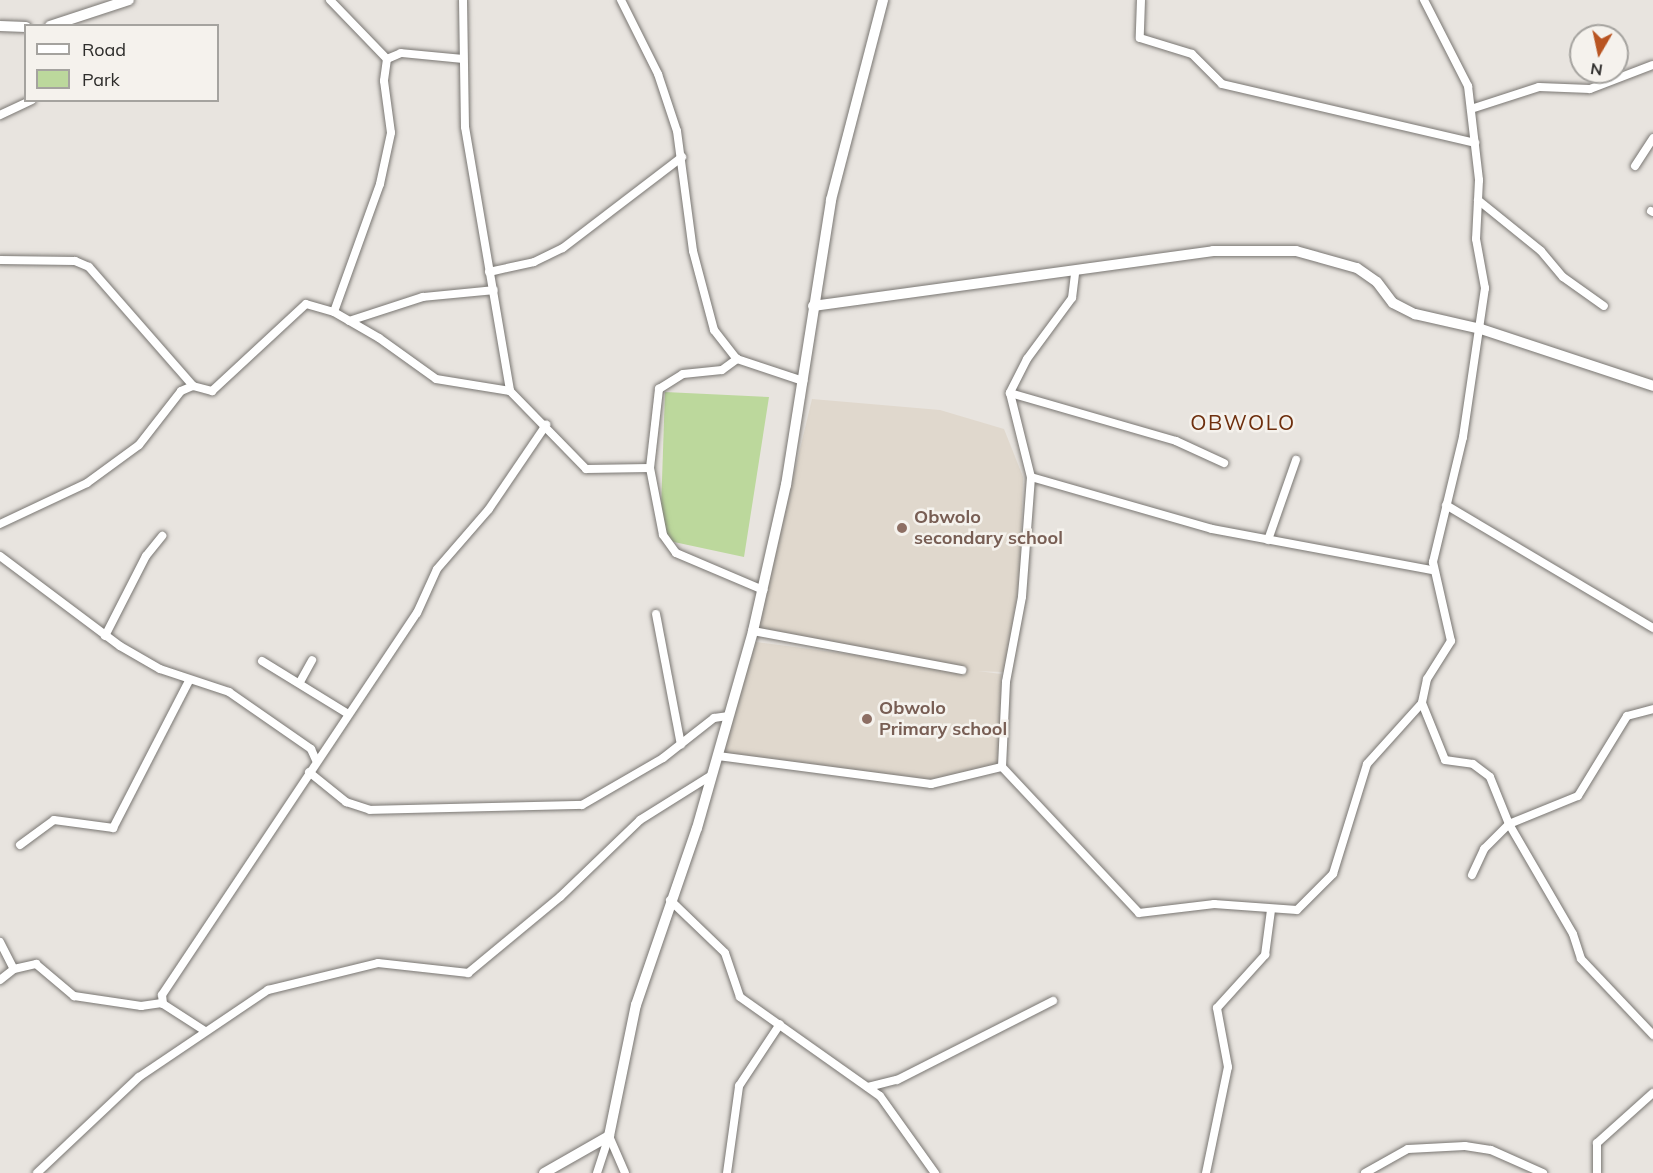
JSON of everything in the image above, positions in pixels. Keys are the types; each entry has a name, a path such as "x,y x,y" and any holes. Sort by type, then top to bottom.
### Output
{"street":[{"path":"63,24 82,21 129,0"},
{"path":"330,0 387,58 389,143 358,252 334,312"},
{"path":"463,0 462,59 465,127 510,390"},
{"path":"621,0 658,74 682,157 697,271 714,330 737,359 803,381"},
{"path":"597,1173 609,1136 617,1075 669,899 718,756 763,590 803,381 831,200 883,0"},
{"path":"1424,0 1461,69 1471,109 1478,200 1476,239 1485,288 1481,329 1432,570 1449,615 1451,641 1427,679 1422,703 1437,751 1445,760 1482,769 1509,824 1573,934 1581,959 1653,1035"},
{"path":"1143,1 1140,38 1192,54 1222,84 1474,143"},
{"path":"0,26 24,27"},
{"path":"387,58 401,52 462,59"},
{"path":"1471,109 1539,87 1590,89 1653,65"},
{"path":"0,115 28,102"},
{"path":"1635,166 1653,138"},
{"path":"489,272 534,262 563,248 682,157"},
{"path":"1478,200 1541,251 1563,277 1604,306"},
{"path":"813,306 1075,274 1213,251 1296,251 1357,268 1377,282 1393,303 1414,314 1481,329 1652,385"},
{"path":"0,260 75,261 88,267 193,386 212,391 271,341 297,308 306,304 334,312 436,379 510,390 586,469 650,468"},
{"path":"1075,274 1072,298 1027,359 1010,393 1031,477 1022,597 1006,682 1002,767 1139,913 1214,904 1271,910 1297,910 1324,886 1367,764 1422,703"},
{"path":"349,321 423,297 494,291"},
{"path":"737,359 722,370 683,374 659,390 650,468 663,535 676,553 763,590"},
{"path":"0,524 87,483 139,445 181,391 193,386"},
{"path":"1010,393 1176,441 1224,463"},
{"path":"162,1003 162,995 316,760 417,613 449,550 489,509 546,425"},
{"path":"1268,540 1296,460"},
{"path":"1031,477 1268,540 1432,570"},
{"path":"1446,505 1653,628"},
{"path":"105,636 146,556 162,536"},
{"path":"0,556 105,636 189,681 229,692 304,744 316,760"},
{"path":"656,614 681,745"},
{"path":"753,631 962,670"},
{"path":"300,682 312,660"},
{"path":"262,661 300,682 348,714"},
{"path":"20,844 54,819 113,828 189,681"},
{"path":"1472,875 1484,849 1509,824 1578,796 1627,716 1653,709"},
{"path":"309,772 346,802 370,810 570,806 593,801 681,745 714,718 729,716"},
{"path":"718,756 931,784 1002,767"},
{"path":"37,1173 139,1077 268,990 378,963 468,973 560,897 640,820 712,775"},
{"path":"669,899 725,953 740,997 868,1087 935,1173"},
{"path":"1206,1173 1228,1067 1217,1008 1265,955 1271,910"},
{"path":"0,942 14,969"},
{"path":"0,980 14,969 36,964 74,996 141,1006 162,1003 205,1031"},
{"path":"868,1087 897,1080 1053,1001"},
{"path":"727,1173 739,1086 780,1024"},
{"path":"1597,1173 1597,1143 1653,1093"},
{"path":"544,1173 609,1136"},
{"path":"609,1136 625,1173"},
{"path":"1365,1173 1408,1149 1464,1146 1491,1150 1543,1173"}],"shaded area":[{"name":"Obwolo secondary school","path":"812,399 940,410 1004,429 1023,477 1020,579 1004,672 971,671 757,629"},
{"name":"Obwolo Primary school","path":"756,642 1001,674 999,765 932,782 721,755"}],"green space":[{"path":"665,392 769,397 744,557 660,539"}],"place":[{"name":"Obwolo secondary school","path":"902,528"},
{"name":"Obwolo Primary school","path":"867,719"}],"district":[{"name":"OBWOLO","path":"1243,422"}]}
